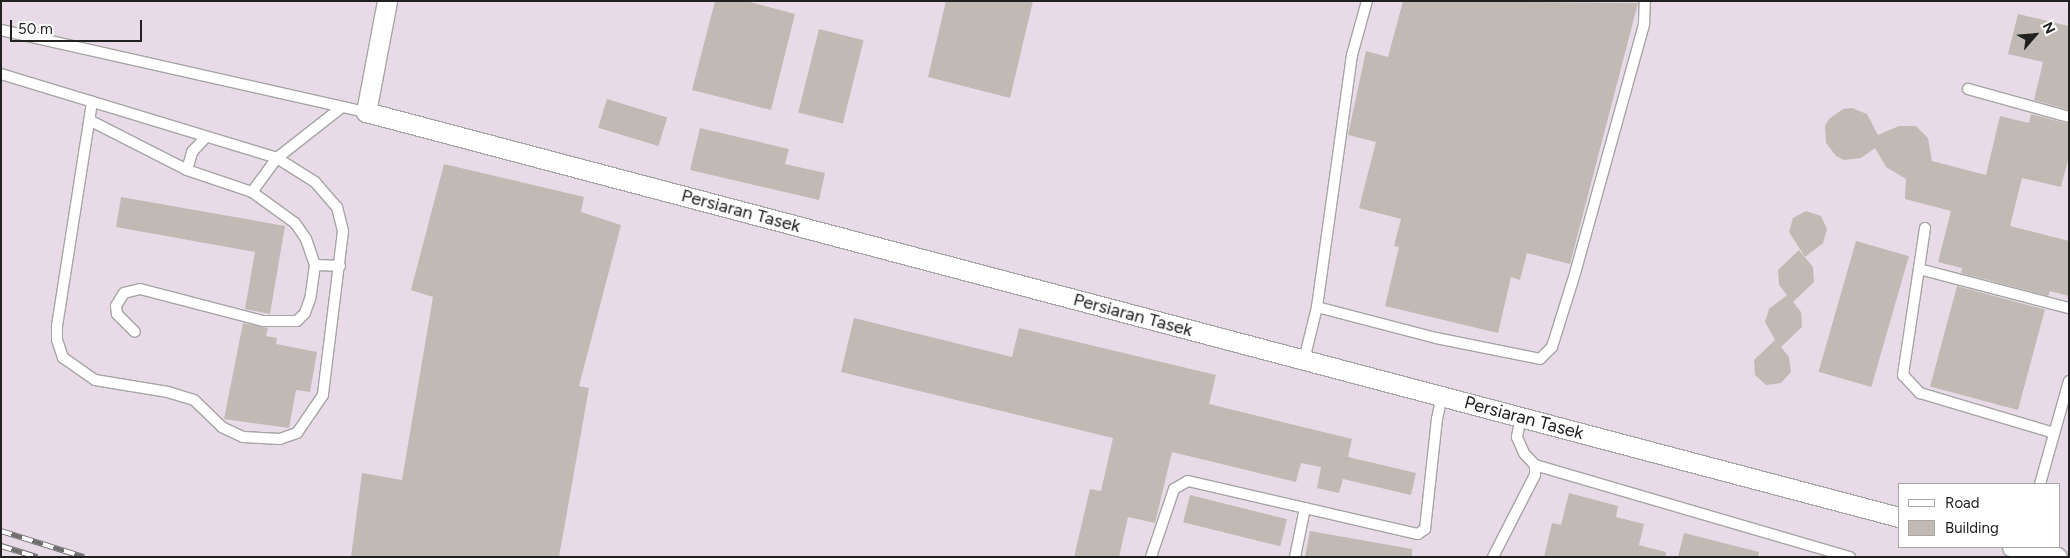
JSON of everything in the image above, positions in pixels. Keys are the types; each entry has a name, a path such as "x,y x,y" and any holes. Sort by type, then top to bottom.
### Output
{"street":[{"path":"366,112 387,1"},
{"name":"Persiaran Tasek","path":"366,112 1898,517"},
{"path":"2018,548 2057,557"}],"lane":[{"path":"1304,360 1317,306 1352,55 1367,1"},
{"path":"1317,306 1436,338 1540,359 1552,347 1574,277 1644,24 1646,1"},
{"path":"1,30 366,112"},
{"path":"1,74 277,158 315,182 337,207 343,231 323,395 296,433 280,439 243,436 222,426 194,400 168,392 95,380 63,358 56,340 91,122 92,102"},
{"path":"1968,89 2069,117"},
{"path":"252,192 277,158 342,107"},
{"path":"91,122 187,170 252,192 294,222 306,239 316,265 310,299 305,313 297,321 263,321 140,288 124,293 116,306 117,314 135,332"},
{"path":"187,170 192,152 206,137"},
{"path":"1925,228 1903,375 1920,393 2054,433"},
{"path":"316,265 340,266"},
{"path":"1919,269 2069,308"},
{"path":"2040,483 2054,433 2066,402 2069,381"},
{"path":"1151,557 1174,489 1188,481 1418,534 1425,530 1437,419 1442,396"},
{"path":"1521,417 1517,437 1524,453 1535,465 1850,557"},
{"path":"1493,557 1535,475 1535,465"},
{"path":"1295,557 1305,508"}],"shaded area":[{"path":"1,1 2069,1 2069,557 1,557"}],"building":[{"path":"715,1 746,1 795,14 771,110 692,90"},
{"path":"946,1 1033,1 1010,98 928,77"},
{"path":"1403,1 1638,3 1570,264 1527,253 1520,280 1511,277 1498,333 1385,306 1399,247 1394,246 1401,219 1359,208 1376,142 1348,135 1366,51 1388,57"},
{"path":"2018,14 2069,26 2069,110 2034,100 2043,62 2008,54"},
{"path":"819,29 864,40 843,124 798,112"},
{"path":"607,99 667,117 658,146 598,128"},
{"path":"1852,108 1867,114 1878,135 1899,126 1916,126 1928,138 1932,161 1986,175 2000,116 2029,123 2031,114 2069,124 2069,156 2061,187 2022,178 2010,226 2069,241 2069,296 2050,291 2048,296 1961,273 1962,268 1938,262 1951,211 1905,199 1906,179 1886,167 1875,148 1861,158 1844,160 1836,156 1826,143 1825,126 1829,119 1843,109"},
{"path":"700,128 789,149 785,164 825,173 819,200 690,170"},
{"path":"444,164 584,197 581,212 621,225 579,386 589,388 559,557 351,557 362,473 402,480 433,297 411,290"},
{"path":"121,197 285,226 270,314 245,309 255,252 116,227"},
{"path":"1806,211 1821,216 1827,229 1823,243 1805,257 1789,232 1793,218"},
{"path":"1856,241 1909,256 1871,387 1819,372"},
{"path":"1799,250 1813,267 1814,282 1793,302 1801,312 1802,327 1781,347 1789,357 1791,372 1781,383 1766,385 1755,375 1754,360 1775,340 1765,322 1769,309 1787,295 1779,285 1778,270"},
{"path":"1957,286 2045,310 2018,410 1930,386"},
{"path":"854,318 1012,357 1019,328 1216,375 1209,404 1352,439 1348,457 1416,473 1411,495 1343,479 1339,493 1317,488 1321,467 1301,463 1296,482 1172,452 1155,523 1128,517 1119,557 1074,557 1090,489 1101,491 1113,438 841,372"},
{"path":"243,323 268,328 266,336 277,338 276,344 317,352 310,392 296,390 289,428 224,419"},
{"path":"1569,493 1618,506 1616,517 1644,524 1639,545 1666,552 1666,557 1544,557 1552,523 1561,525"},
{"path":"1190,495 1287,519 1280,546 1183,522"},
{"path":"1310,531 1412,549 1412,557 1305,557"},
{"path":"1684,533 1759,552 1758,557 1678,557"}],"railway":[{"path":"1,531 84,557"},
{"path":"1,546 37,557"}]}
